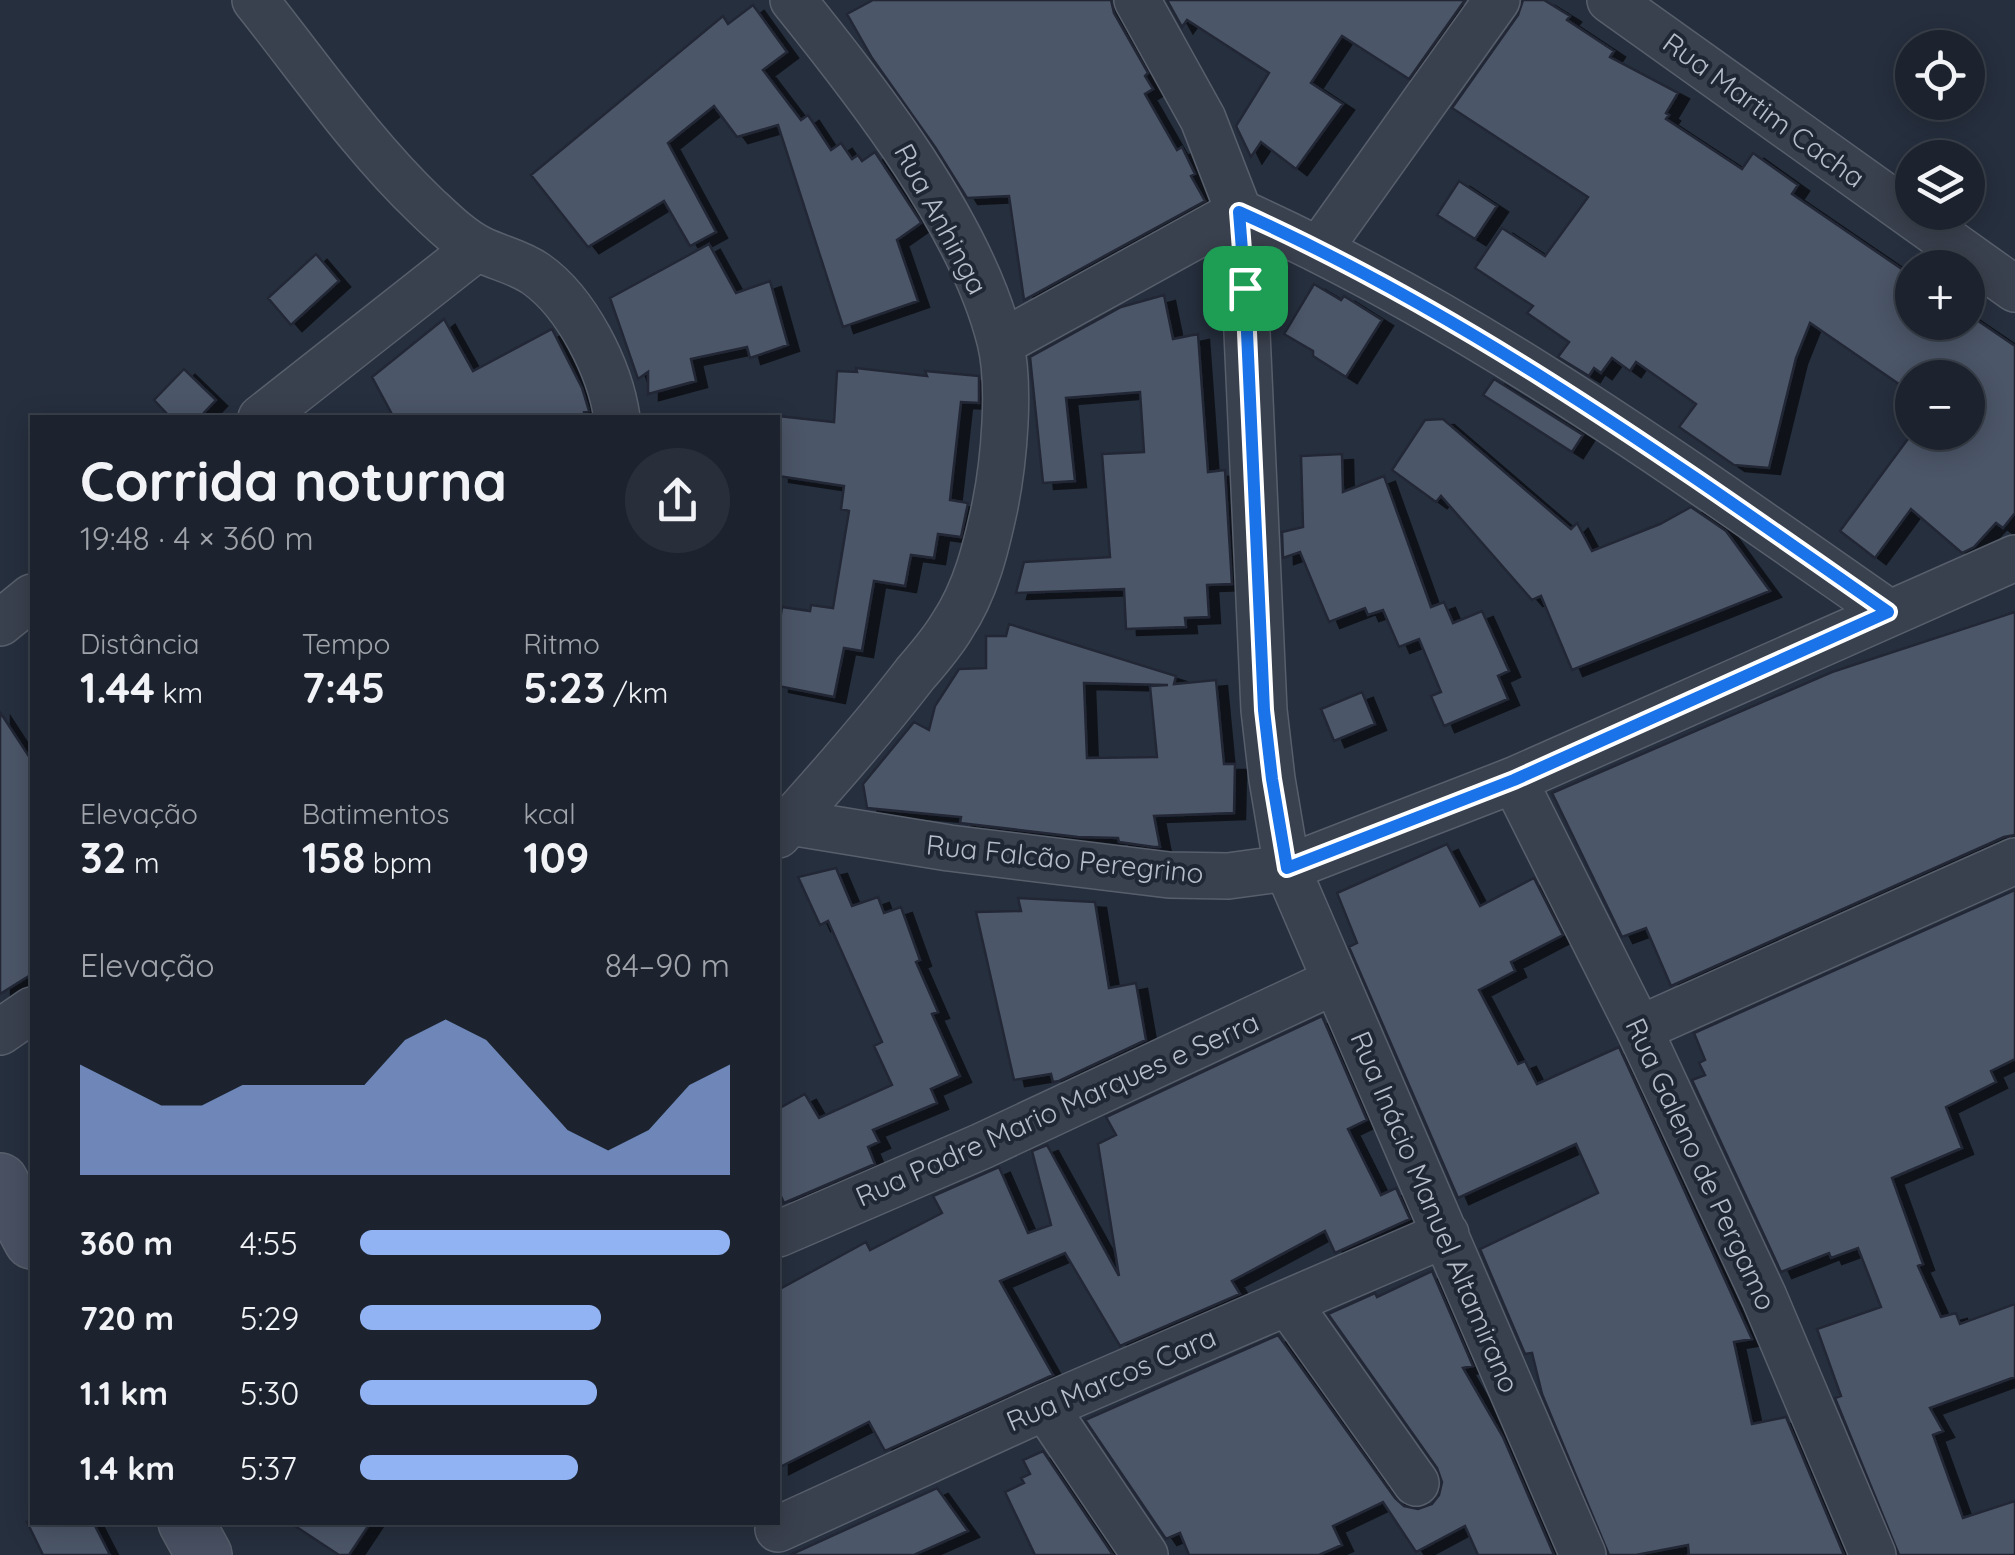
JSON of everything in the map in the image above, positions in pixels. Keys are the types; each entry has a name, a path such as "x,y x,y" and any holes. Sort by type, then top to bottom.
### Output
{"main road":[{"path":"0,1181 30,1238"},
{"path":"188,1525 204,1555"}],"street":[{"path":"255,0 382,158 425,204 477,248 537,275 558,297 598,354 617,415"},
{"name":"Rua Anhinga","path":"784,828 892,704 953,625 984,560 1001,476 1005,418 1001,343 953,230 892,128 793,0"},
{"name":"Rua Inácio Manuel Altamirano","path":"1137,0 1204,118 1239,212 1264,710 1287,868 1583,1555"},
{"path":"1320,248 1497,0"},
{"name":"Rua Martim Cacha","path":"1610,0 2015,290"},
{"path":"1001,343 1239,212 1320,248 1520,363 1888,612"},
{"path":"265,415 477,248"},
{"name":"Rua Falcão Peregrino","path":"784,828 1168,875 1228,876 1287,868 1514,780 2015,558"},
{"path":"0,623 30,600"},
{"name":"Rua Galeno de Pergamo","path":"1514,780 1639,1029 1764,1297 1873,1555"},
{"path":"1639,1029 2015,861"},
{"name":"Rua Padre Mario Marques e Serra","path":"780,1233 982,1146 1335,981"},
{"path":"0,1032 30,1011"},
{"name":"Rua Marcos Cara","path":"784,1535 1044,1407 1446,1234"},
{"path":"1288,1303 1416,1483"},
{"path":"1044,1407 1146,1555"}],"building":[{"path":"873,0 1111,0 1114,13 1148,73 1145,76 1153,89 1145,94 1177,150 1182,147 1195,174 1191,176 1205,201 1024,300 1009,196 967,198 872,58 847,14"},
{"path":"1167,0 1465,0 1409,79 1342,36 1311,83 1343,104 1296,169 1261,142 1251,157 1236,126 1269,73 1187,20 1182,27"},
{"path":"1523,0 1544,0 1570,16 1567,20 1614,51 1610,57 1678,93 1666,119 1742,169 1753,153 1798,185 1792,194 1895,264 1895,340 1985,340 1985,326 2015,346 2015,513 2003,528 1996,523 1974,547 1962,553 1911,509 1875,558 1840,531 1900,450 1985,450 1985,360 1895,360 1895,381 1810,323 1796,358 1769,468 1734,465 1679,427 1696,404 1636,362 1630,371 1612,358 1601,373 1594,368 1589,376 1558,357 1569,342 1527,313 1533,306 1475,268 1502,228 1545,256 1588,197 1452,108 1518,15"},
{"path":"753,5 787,52 763,70 801,120 808,115 831,150 841,143 852,159 858,155 862,161 875,152 919,219 921,223 897,240 918,301 843,327 778,125 737,137 714,106 668,143 716,232 690,246 664,201 588,247 531,175 723,16 728,24"},
{"path":"1459,181 1497,206 1475,239 1437,215"},
{"path":"709,244 736,293 770,281 788,345 750,358 747,347 691,359 696,381 648,394 648,372 638,379 610,298"},
{"path":"316,254 339,281 291,325 268,298"},
{"path":"1314,284 1341,300 1344,296 1382,320 1346,377 1284,334"},
{"path":"1164,295 1173,339 1198,334 1208,472 1225,470 1232,584 1207,585 1209,617 1185,618 1186,627 1126,629 1124,589 1016,593 1024,562 1110,557 1102,454 1144,452 1140,392 1066,398 1075,481 1043,483 1030,357 1121,307"},
{"path":"444,319 473,371 552,329 582,388 589,411 584,415 392,415 372,377"},
{"path":"856,368 927,376 925,371 979,376 979,403 961,402 950,500 968,503 961,537 938,534 934,558 911,555 905,586 874,581 862,651 844,648 834,697 780,686 782,607 810,611 811,605 833,608 849,511 841,509 844,486 780,476 780,416 834,422 837,371 857,372"},
{"path":"184,369 216,400 202,415 168,415 154,400"},
{"path":"1494,379 1583,435 1572,452 1483,395"},
{"path":"1443,419 1571,529 1577,523 1592,551 1691,507 1726,531 1770,591 1572,670 1541,596 1532,600 1441,496 1436,502 1392,470 1425,420"},
{"path":"1342,454 1343,492 1384,476 1431,607 1444,602 1453,623 1482,611 1509,671 1498,676 1508,699 1444,726 1431,696 1441,692 1419,639 1399,647 1383,610 1368,615 1365,608 1329,622 1300,552 1283,558 1282,532 1303,527 1301,456"},
{"path":"2015,612 2015,835 1671,986 1646,928 1622,937 1552,793 1832,672"},
{"path":"1009,624 1176,676 1174,684 1216,680 1224,764 1235,764 1234,813 1154,816 1160,847 1154,847 1119,842 1118,838 960,823 961,817 867,808 863,784 914,722 929,730 935,706 959,669 986,668 986,636 1006,636","holes":["1084,683 1168,685 1150,686 1157,757 1087,758"]},
{"path":"1362,692 1375,724 1334,741 1321,709"},
{"path":"0,712 30,758 30,975 0,994"},
{"path":"1447,844 1480,906 1534,878 1563,935 1511,962 1515,971 1479,990 1518,1064 1525,1061 1537,1084 1619,1047 1752,1339 1734,1342 1752,1424 1786,1417 1844,1555 1689,1555 1688,1545 1636,1555 1609,1555 1542,1394 1532,1353 1525,1354 1480,1249 1598,1193 1576,1144 1458,1198 1349,947 1357,943 1337,893"},
{"path":"836,868 852,906 878,897 884,913 901,907 920,960 916,962 938,1012 932,1014 960,1076 931,1089 937,1103 873,1130 879,1142 868,1147 875,1164 784,1203 780,1194 780,1108 805,1094 819,1118 892,1085 874,1046 882,1042 828,921 820,925 798,877"},
{"path":"2015,890 2015,1059 1991,1071 1996,1082 1946,1107 1962,1148 1892,1178 1923,1264 1918,1266 1941,1317 1956,1313 1960,1324 2015,1304 2015,1377 1930,1408 1943,1431 1933,1435 1963,1518 2015,1501 2015,1555 1899,1555 1835,1398 1841,1396 1817,1329 1881,1307 1858,1248 1831,1258 1829,1253 1781,1272 1692,1080 1705,1075 1699,1063 1705,1060 1694,1033"},
{"path":"1018,898 1095,902 1109,988 1136,983 1146,1040 1059,1081 1053,1082 1051,1074 1014,1080 976,912 1021,911"},
{"path":"1322,1016 1367,1120 1348,1129 1381,1195 1396,1188 1410,1219 1335,1253 1325,1231 1232,1281 1240,1294 1120,1346 1065,1253 1000,1281 1053,1375 885,1451 869,1422 780,1467 780,1289 866,1242 870,1250 942,1213 933,1196 999,1167 1028,1233 1051,1225 1032,1151 1047,1145 1119,1276 1098,1144 1116,1135 1106,1117"},
{"path":"1432,1271 1473,1366 1463,1368 1503,1437 1554,1555 1478,1555 1465,1526 1416,1552 1383,1502 1333,1526 1342,1545 1319,1555 1189,1555 1180,1533 1166,1539 1085,1420 1278,1335 1395,1498 1404,1506 1418,1509 1432,1504 1442,1482 1437,1468 1328,1314 1375,1293 1377,1297"},
{"path":"1043,1451 1113,1555 1035,1555 1005,1492 1024,1483 1021,1478 1030,1474 1023,1460"},
{"path":"937,1488 968,1531 914,1555 790,1555"},
{"path":"27,1522 95,1525 110,1555 43,1555"},
{"path":"294,1525 369,1525 349,1555 339,1555"}],"route":[{"path":"1239,212 1320,248 1520,363 1888,612 1514,780 1287,868 1264,710 1245,288 1239,212"}]}
